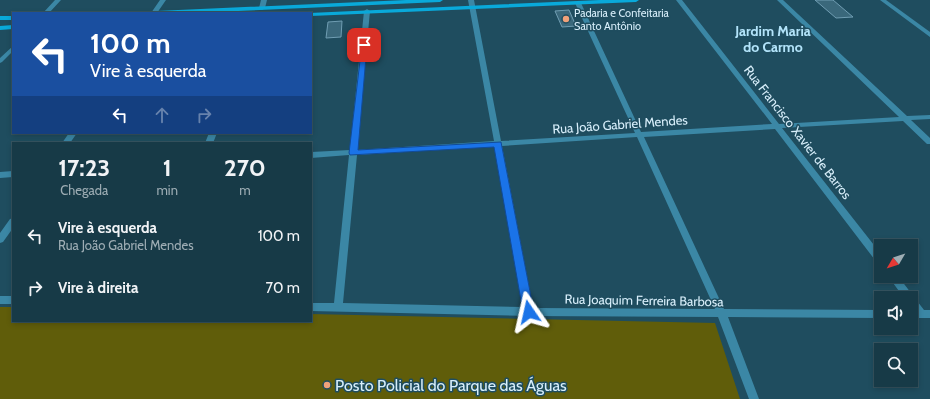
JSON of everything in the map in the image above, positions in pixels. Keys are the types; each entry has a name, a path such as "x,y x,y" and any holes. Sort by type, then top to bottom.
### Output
{"main road":[{"path":"312,14 368,5 440,0"},
{"path":"176,12 368,5 578,3 636,0"},
{"path":"0,18 12,18"},
{"path":"0,28 12,27"}],"street":[{"path":"47,12 58,0"},
{"path":"156,12 163,0"},
{"path":"262,8 264,0"},
{"name":"Rua Francisco Xavier de Barros","path":"679,0 874,252"},
{"path":"780,0 930,142"},
{"path":"883,0 930,35"},
{"path":"472,3 529,312"},
{"path":"578,3 722,314 754,399"},
{"path":"338,308 368,5"},
{"path":"0,61 12,49"},
{"name":"Rua João Gabriel Mendes","path":"312,155 930,117"},
{"path":"0,175 12,174"},
{"path":"0,240 12,222"},
{"path":"897,283 904,291"},
{"path":"0,300 12,300"},
{"path":"918,306 926,314"},
{"name":"Rua Joaquim Ferreira Barbosa","path":"312,307 529,312 874,314"}],"shaded area":[{"path":"0,307 12,307 12,322 312,322 312,314 715,323 740,399 0,399"}],"building":[{"path":"815,0 833,0 853,17 836,18"},
{"name":"Padaria e Confeitaria Santo Antônio","path":"569,10 576,26 562,27 555,11"},
{"path":"342,21 341,37 326,38 328,22"}],"place":[{"name":"Padaria e Confeitaria Santo Antônio","path":"566,19"},
{"name":"Posto Policial do Parque das Águas","path":"327,385"}],"district":[{"name":"Jardim Maria do Carmo","path":"773,40"}],"route":[{"path":"364,45 353,153 498,144 529,312"}]}
